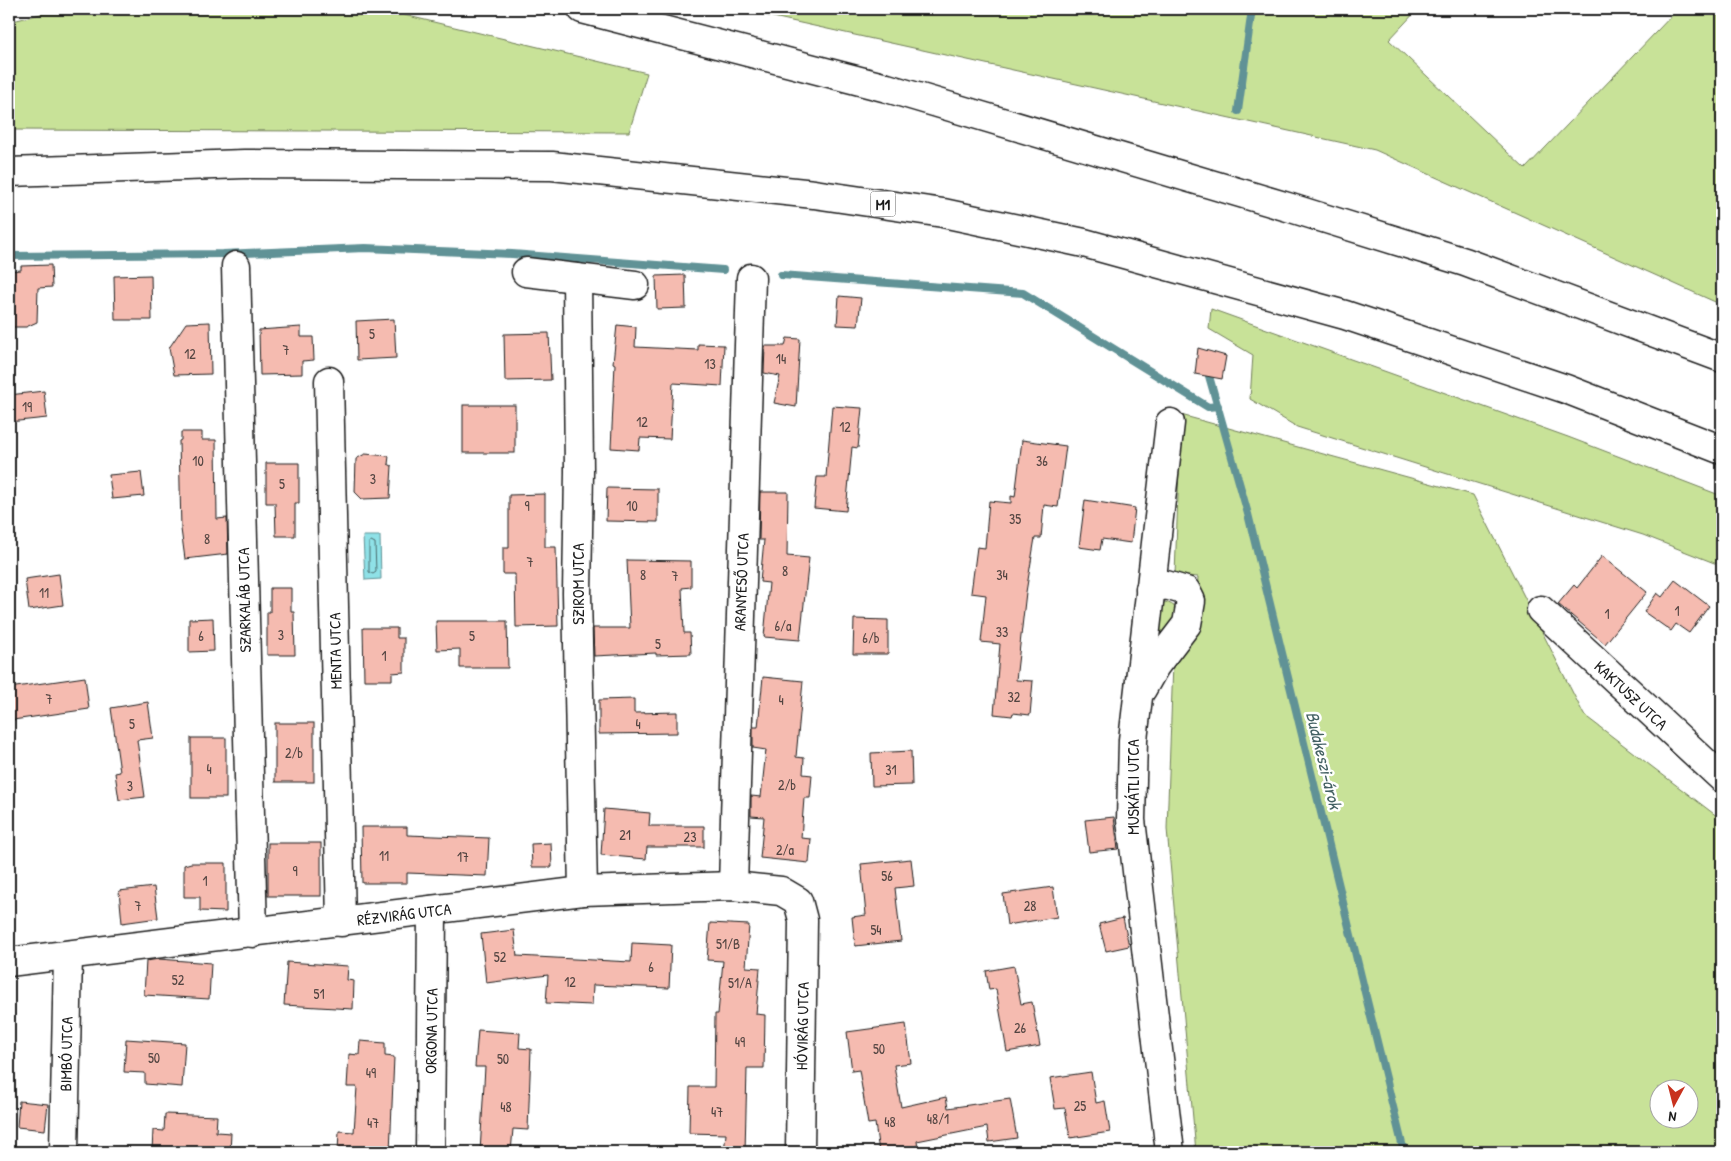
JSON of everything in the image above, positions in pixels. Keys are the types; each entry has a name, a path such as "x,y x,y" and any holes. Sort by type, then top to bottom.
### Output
{"main road":[{"path":"582,9 887,88 1291,208 1465,262 1722,358"},
{"name":"M1","path":"9,172 244,164 552,166 814,194 943,213 1084,243 1346,315 1566,389 1722,450"},
{"name":"SZARKALÁB UTCA","path":"236,266 253,933"},
{"path":"526,272 635,285"},
{"name":"SZIROM UTCA","path":"577,278 579,471 577,593 583,891"},
{"name":"ARANYESŐ UTCA","path":"733,886 752,278"},
{"name":"MENTA UTCA","path":"329,381 341,922"},
{"name":"MUSKÁTLI UTCA","path":"1170,423 1137,696 1133,740 1131,820 1170,1152"},
{"path":"1137,696 1154,666 1187,624 1191,601 1186,592 1166,585 1150,589"},
{"name":"KAKTUSZ UTCA","path":"1540,610 1722,778"},
{"name":"RÉZVIRÁG UTCA","path":"9,962 583,891 733,886 781,891 798,901"},
{"name":"HÓVIRÁG UTCA","path":"798,901 803,920 800,1152"},
{"name":"ORGONA UTCA","path":"430,1152 432,910"},
{"name":"BIMBÓ UTCA","path":"64,1152 68,955"}],"green space":[{"path":"60,9 379,9 647,73 629,132 9,130 9,22"},
{"path":"737,9 1418,9 1389,40 1525,169 1678,9 1722,9 1722,305 1375,150"},
{"path":"1211,309 1568,437 1722,496 1722,566 1643,535 1297,427 1250,399 1253,355 1209,329"},
{"path":"1181,415 1473,495 1584,715 1722,820 1722,1152 1196,1152 1167,829 1173,663 1195,633 1198,577 1175,575"},
{"path":"1165,602 1176,608 1178,620 1149,652 1158,605"}],"water":[{"path":"363,536 380,536 381,579 365,580"}],"building":[{"path":"51,265 52,287 38,288 37,322 26,327 9,327 9,271 21,270 21,266"},
{"path":"151,275 152,320 115,320 114,276"},
{"path":"685,275 686,308 657,309 656,276"},
{"path":"839,296 861,298 858,326 837,325"},
{"path":"394,319 396,358 357,360 356,321"},
{"path":"210,322 211,374 174,375 169,348 186,323"},
{"path":"617,325 636,327 635,347 698,350 698,344 724,345 722,386 673,383 670,439 640,438 639,450 611,448 615,364 613,363"},
{"path":"301,327 301,337 313,337 314,360 302,361 302,374 260,375 259,330"},
{"path":"549,333 551,380 505,381 504,334"},
{"path":"787,338 800,339 796,407 774,403 780,376 764,373 765,346 785,346"},
{"path":"1198,348 1226,356 1222,379 1195,374"},
{"path":"44,391 47,418 9,422 9,395"},
{"path":"463,405 515,405 515,453 463,453"},
{"path":"832,406 862,408 858,448 852,447 846,511 814,508 817,477 826,477"},
{"path":"181,432 202,432 202,440 216,440 217,519 227,518 228,554 185,559 181,529 179,441 181,440"},
{"path":"1022,440 1066,446 1058,507 1044,505 1041,538 1035,538 1026,592 1016,680 1033,681 1030,715 1013,713 1012,716 994,714 1000,644 981,642 986,595 971,593 977,547 985,548 989,501 1011,503 1011,496 1015,497"},
{"path":"365,454 389,456 388,464 392,466 390,498 362,499 355,492 356,459"},
{"path":"266,463 299,463 299,503 295,503 295,536 276,536 275,503 266,503"},
{"path":"141,472 144,496 112,499 109,475"},
{"path":"607,488 658,489 658,522 606,521"},
{"path":"760,492 788,492 787,556 809,558 800,640 764,637 769,583 760,582 764,540 759,540"},
{"path":"545,494 545,547 556,547 558,626 516,627 515,574 503,574 503,548 509,548 509,495"},
{"path":"1085,500 1135,508 1131,543 1102,539 1100,550 1079,547"},
{"path":"1602,556 1647,592 1605,644 1558,604 1574,585 1577,588"},
{"path":"627,560 691,561 691,587 682,588 684,633 690,633 691,654 656,655 656,653 594,656 593,628 630,628"},
{"path":"59,574 63,605 29,610 25,579"},
{"path":"1675,580 1709,606 1689,633 1676,624 1671,631 1644,612 1657,593 1662,597"},
{"path":"270,588 291,588 291,612 294,612 295,655 267,655 267,612 270,612"},
{"path":"213,618 214,651 189,652 189,619"},
{"path":"854,619 888,620 888,654 853,654"},
{"path":"436,621 507,621 508,668 460,668 460,649 437,650"},
{"path":"363,628 397,628 397,638 404,638 404,672 392,673 392,680 364,680"},
{"path":"85,677 89,709 13,720 9,688"},
{"path":"763,677 803,681 796,757 804,758 803,774 812,775 810,798 804,798 801,838 811,839 809,863 760,858 764,817 751,816 751,796 761,797 766,750 753,748 753,727 758,727"},
{"path":"634,699 634,713 677,712 677,733 599,734 599,700"},
{"path":"148,702 153,738 137,740 145,797 119,800 115,773 120,772 111,708"},
{"path":"275,723 314,723 314,782 275,782"},
{"path":"191,738 226,738 226,798 191,798"},
{"path":"911,751 912,785 872,786 871,753"},
{"path":"604,809 650,813 649,826 704,826 704,847 647,847 646,859 601,855"},
{"path":"1114,817 1118,849 1089,852 1085,820"},
{"path":"361,827 407,827 407,835 489,838 487,876 407,873 407,883 362,883"},
{"path":"268,843 321,843 321,896 268,896"},
{"path":"551,843 552,867 532,867 531,844"},
{"path":"911,859 914,886 895,888 901,941 855,946 852,917 866,915 861,864"},
{"path":"191,863 226,863 226,912 200,911 200,897 184,897 184,865"},
{"path":"154,887 158,918 122,923 119,891"},
{"path":"1053,887 1057,917 1007,925 1003,894"},
{"path":"1123,918 1129,946 1106,951 1099,924"},
{"path":"710,923 749,925 746,967 760,968 756,1014 765,1015 764,1068 747,1068 745,1152 724,1152 726,1134 689,1133 690,1087 714,1087 715,1014 718,1014 723,961 707,960"},
{"path":"514,930 517,956 631,962 632,943 671,945 669,988 593,985 592,1005 546,1003 548,975 486,983 481,934"},
{"path":"159,959 211,963 209,999 144,995 146,961"},
{"path":"287,962 348,966 347,980 354,981 353,1009 284,1005"},
{"path":"1014,966 1021,1004 1032,1002 1040,1046 1007,1052 996,989 989,990 986,971"},
{"path":"906,1024 911,1063 894,1065 901,1107 946,1097 948,1108 1010,1099 1017,1138 989,1142 987,1127 917,1141 918,1149 879,1152 875,1123 868,1124 859,1070 852,1071 847,1032"},
{"path":"478,1030 520,1033 519,1048 531,1049 528,1130 513,1129 511,1152 480,1152 485,1067 475,1067"},
{"path":"126,1039 185,1043 182,1087 145,1084 145,1073 124,1072"},
{"path":"360,1041 385,1043 385,1056 394,1057 390,1152 338,1152 339,1131 354,1132 357,1087 347,1087 349,1054 359,1055"},
{"path":"1091,1072 1096,1103 1105,1101 1110,1132 1070,1138 1065,1108 1055,1109 1050,1078"},
{"path":"19,1101 48,1104 45,1130 17,1127"},
{"path":"165,1114 217,1116 216,1132 231,1133 230,1152 152,1152 153,1130 164,1131"}],"waterway":[{"name":"Budakeszi-árok","path":"1238,111 1252,9"},
{"path":"9,256 223,254 365,248 512,254 723,270"},
{"path":"781,275 1023,293 1208,407 1218,406"},
{"name":"Budakeszi-árok","path":"1209,376 1248,514 1404,1152"}]}
